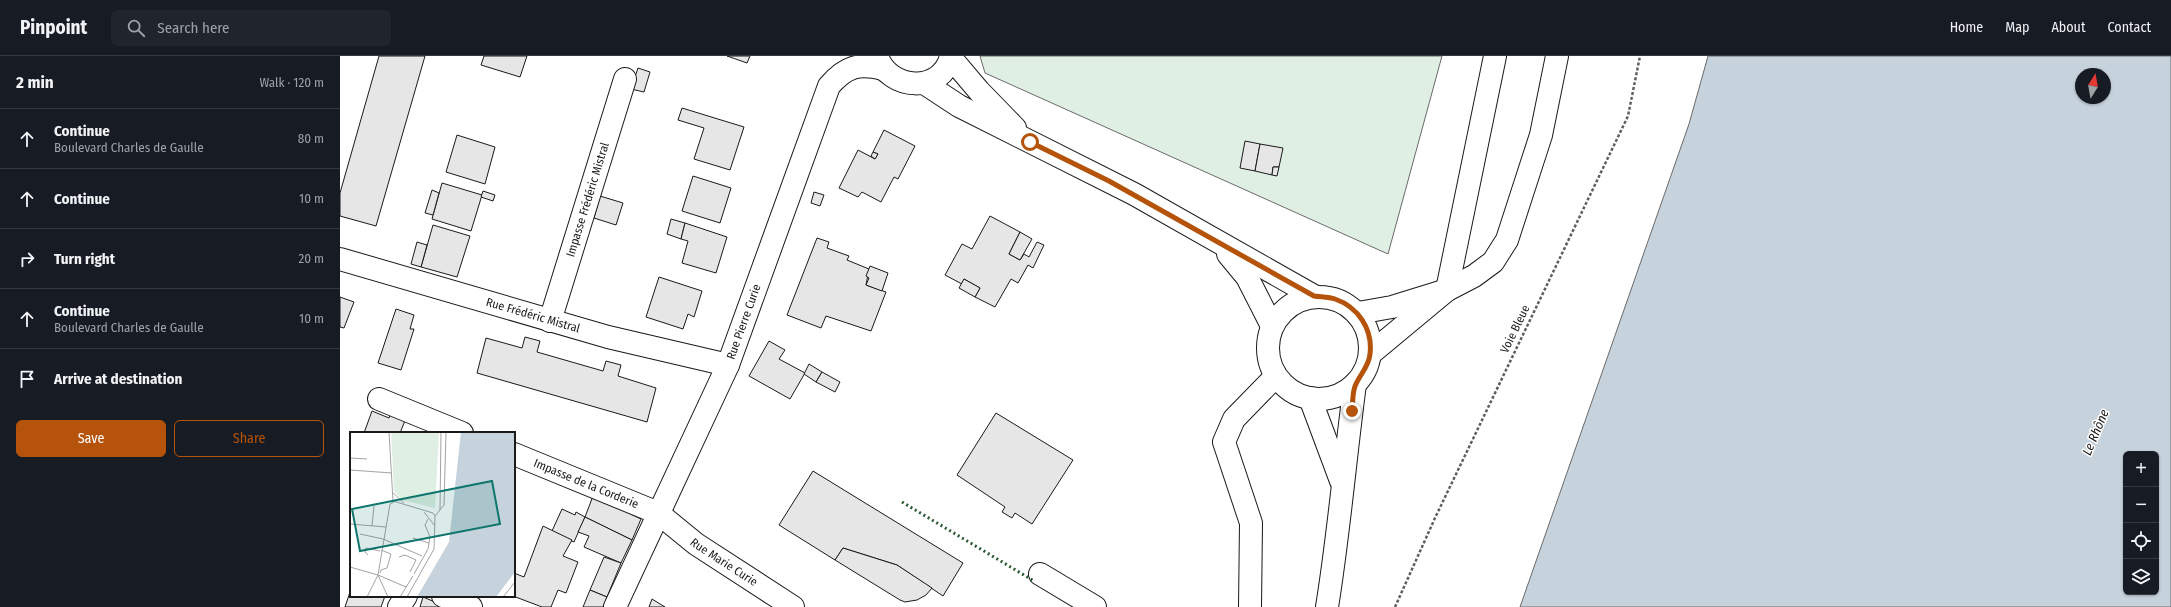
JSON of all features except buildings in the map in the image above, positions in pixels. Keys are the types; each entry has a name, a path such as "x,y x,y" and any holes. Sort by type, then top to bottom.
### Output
{"street":[{"path":"1370,354 1447,290 1495,56"},
{"path":"1358,313 1392,307 1447,290 1474,276 1493,262 1507,240 1541,135 1557,56"},
{"path":"880,62 894,79 909,84 924,83 940,74 951,57 978,91 1030,142"},
{"name":"Rue Pierre Curie","path":"615,607 728,365 829,86 840,73 852,68 868,66 880,62"},
{"name":"Impasse Frédéric Mistral","path":"550,321 625,79"},
{"path":"924,83 959,106 1109,181 1314,296 1334,298 1346,304 1358,313 1369,336 1370,354 1365,371 1355,384 1341,394 1324,399 1310,398 1295,394 1284,386 1276,376 1268,360 1267,343 1272,326 1282,311 1292,304 1314,296"},
{"path":"1221,245 1247,277 1272,326"},
{"name":"Rue Frédéric Mistral","path":"340,259 608,337 728,365"},
{"path":"1250,607 1251,523 1224,442 1234,419 1276,376"},
{"path":"1327,607 1338,542 1342,484 1355,384"},
{"path":"1310,398 1342,484"},
{"path":"379,399 460,432"},
{"name":"Impasse de la Corderie","path":"515,454 658,513"},
{"name":"Rue Marie Curie","path":"658,513 696,544 793,607"},
{"path":"1040,574 1095,607"},
{"path":"400,607 405,597"},
{"path":"446,597 471,607"}],"path":[{"name":"Voie Bleue","path":"1395,607 1438,511 1628,116 1640,56"}],"green space":[{"path":"980,56 1442,56 1388,254 985,73"}],"water":[{"name":"Le Rhône","path":"1708,56 2171,56 2171,607 1520,607 1689,124"}],"hedge":[{"path":"902,502 1034,581"}],"route":[{"path":"1030,142 1134,194 1221,245 1314,296 1334,298 1346,304 1358,313 1363,320 1369,336 1370,354 1365,371 1355,384 1352,411"}]}
